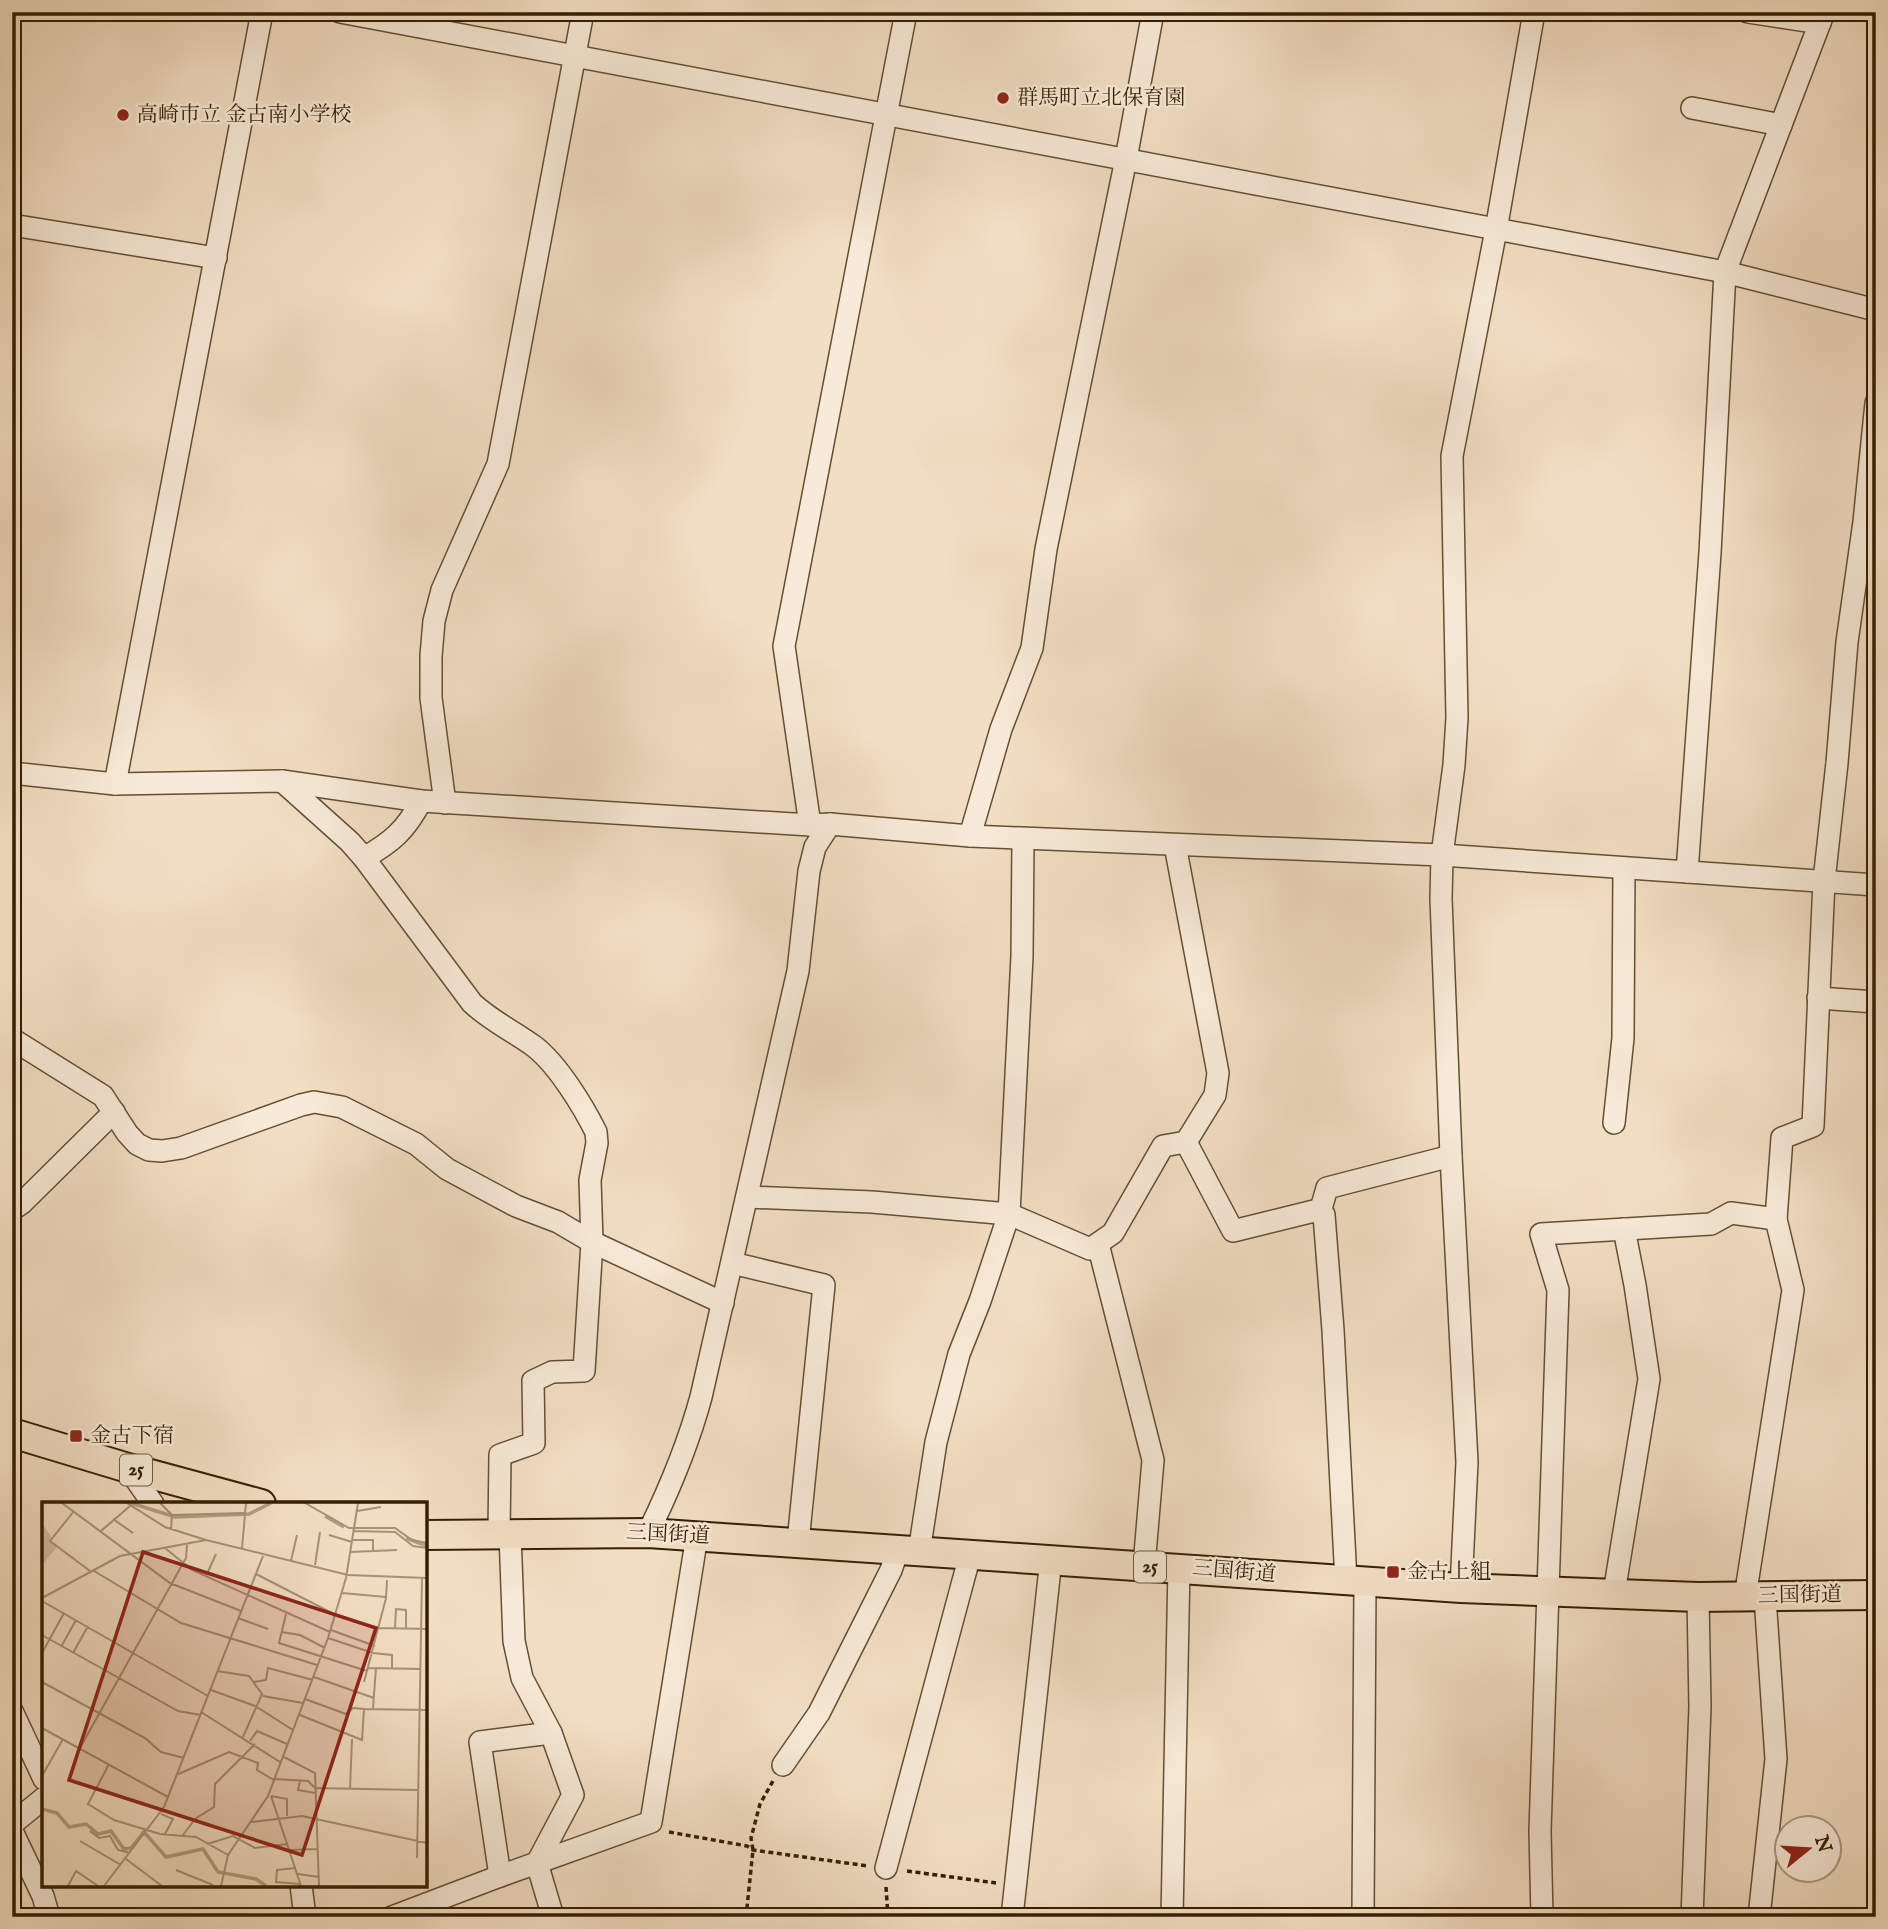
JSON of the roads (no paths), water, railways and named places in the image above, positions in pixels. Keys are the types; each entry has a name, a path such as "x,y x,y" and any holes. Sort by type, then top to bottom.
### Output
{"main road":[{"name":"25","path":"12,1433 254,1502"},
{"name":"三国街道","path":"427,1535 649,1533 1461,1588 1698,1597 1876,1595"}],"street":[{"path":"115,784 262,12"},
{"path":"340,12 1725,272 1876,310"},
{"path":"444,803 432,698 434,621 442,590 498,464 583,12"},
{"path":"649,1533 690,1440 798,971 809,871 820,825 784,646 906,12"},
{"path":"970,836 1000,729 1032,648 1046,549 1126,159 1153,12"},
{"path":"1461,1588 1467,1462 1443,977 1442,855 1454,765 1457,718 1452,456 1535,12"},
{"path":"1687,872 1709,567 1725,272 1822,18 1748,12"},
{"path":"1692,108 1781,125"},
{"path":"12,225 216,258"},
{"path":"1759,1917 1776,1759 1755,1597 1793,1290 1776,1219 1782,1138 1813,1126 1824,881 1847,642 1869,531 1876,403"},
{"path":"12,773 115,784 282,781 444,803 1023,839 1442,855 1876,885"},
{"path":"282,781 364,858 472,1003 483,1014 537,1048 549,1060 596,1132 597,1143 590,1180 592,1242 584,1371 552,1372 533,1381 534,1443 500,1455 514,1642 522,1678 551,1733 573,1795 537,1863 553,1917"},
{"path":"364,858 393,841 421,801"},
{"path":"783,1765 819,1713 891,1570 908,1551 956,1366 1009,1214 1022,956 1023,839"},
{"path":"747,1197 872,1202 1009,1214 1090,1249 1113,1233 1163,1146 1186,1142 1215,1095 1218,1073 1175,845"},
{"path":"1614,1123 1623,1038 1624,868"},
{"path":"1818,998 1876,1002"},
{"path":"12,1039 103,1096 137,1144 149,1150 181,1148 314,1102 342,1107 416,1144 447,1169 516,1206 558,1222 592,1242 723,1303"},
{"path":"12,1210 114,1112"},
{"path":"1186,1142 1233,1231 1314,1211 1324,1215 1356,1582 1363,1917"},
{"path":"1320,1212 1327,1188 1451,1156"},
{"path":"1542,1917 1540,1831 1559,1290 1541,1234 1711,1224 1731,1213 1776,1219"},
{"path":"1614,1593 1649,1379 1624,1229"},
{"path":"1098,1244 1153,1460 1143,1566"},
{"path":"732,1263 824,1285 797,1542"},
{"path":"128,1468 152,1502"},
{"path":"392,1917 500,1875 651,1822 698,1536"},
{"path":"886,1868 970,1556"},
{"path":"1012,1917 1051,1559"},
{"path":"1172,1917 1179,1567"},
{"path":"1692,1917 1700,1707 1698,1597"},
{"path":"12,1711 42,1775"},
{"path":"500,1875 480,1742 551,1733"},
{"path":"12,1824 42,1800"},
{"path":"12,1831 43,1896 49,1917"},
{"path":"301,1887 305,1917"}],"place":[{"name":"群馬町立北保育園","path":"1003,98"},
{"name":"高崎市立 金古南小学校","path":"123,115"},
{"name":"金古下宿","path":"76,1436"},
{"name":"金古上組","path":"1393,1572"}]}
